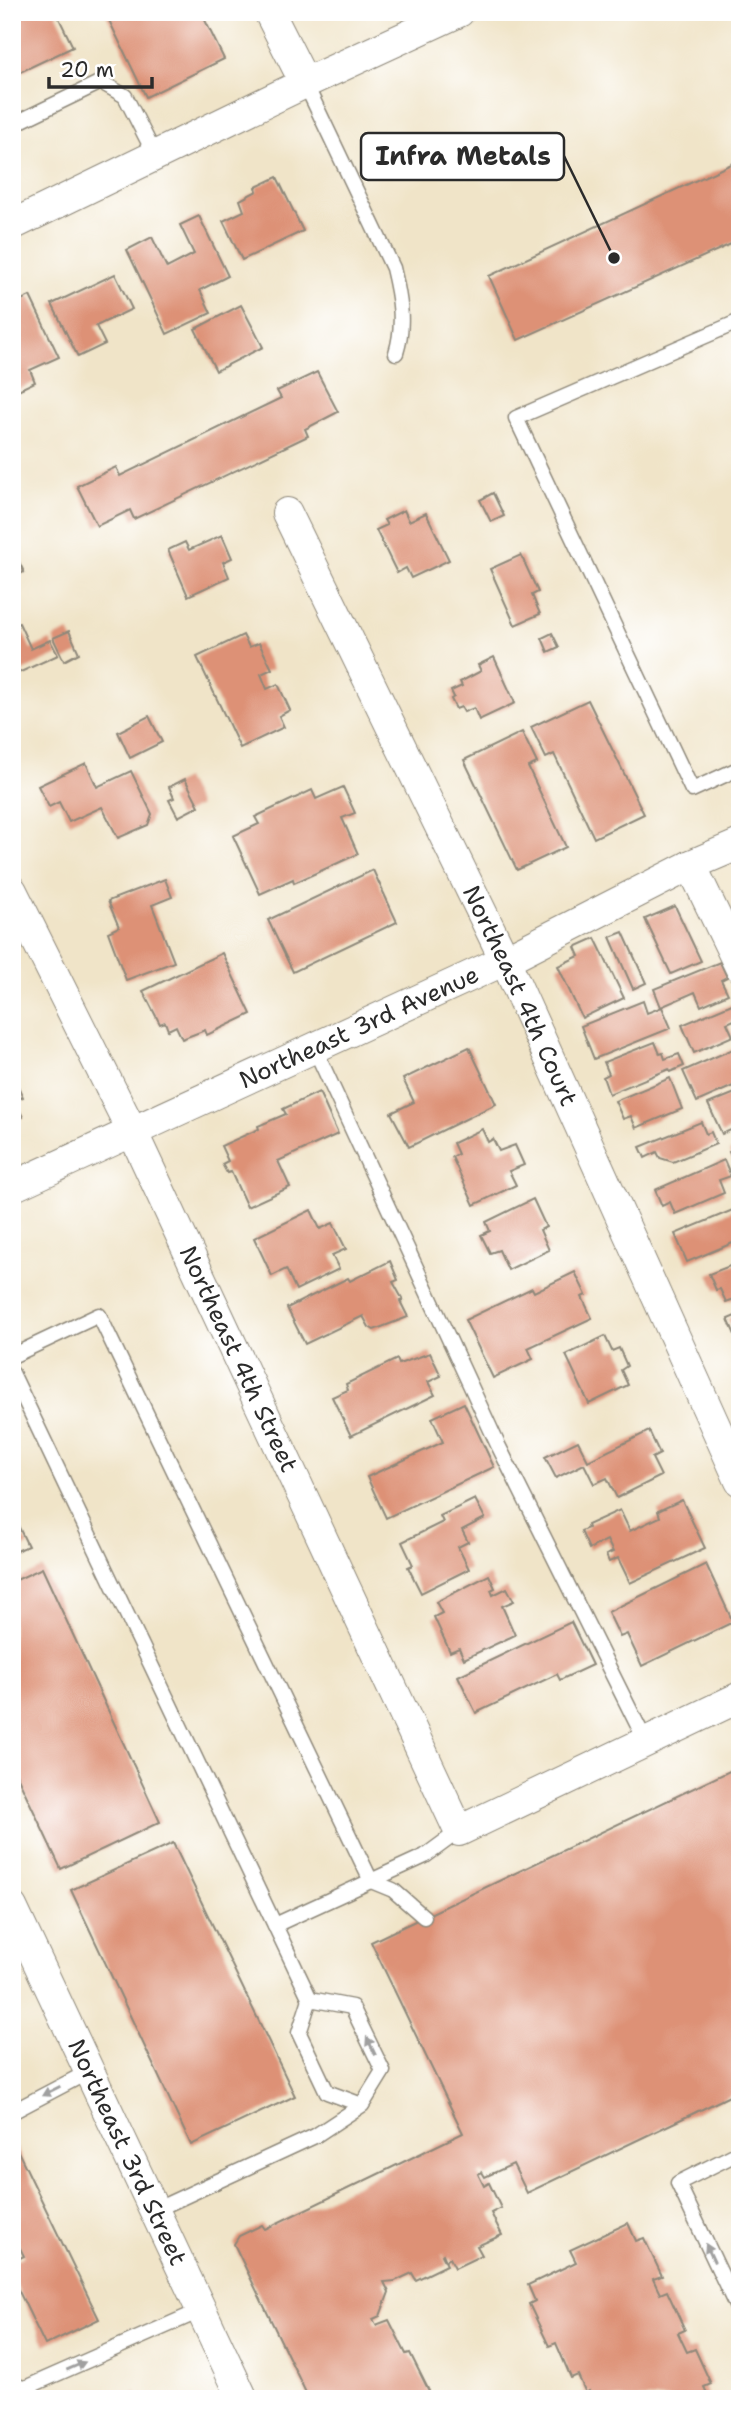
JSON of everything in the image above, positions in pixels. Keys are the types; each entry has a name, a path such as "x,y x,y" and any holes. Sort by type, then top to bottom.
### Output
{"street":[{"path":"269,12 305,83"},
{"path":"12,225 305,83 459,12"},
{"name":"Northeast 4th Court","path":"287,513 505,960 740,1481"},
{"name":"Northeast 3rd Avenue","path":"12,1187 505,960 691,865 740,844"},
{"path":"691,865 740,967"},
{"name":"Northeast 4th Street","path":"12,891 132,1131 459,1830"},
{"path":"459,1830 740,1697"},
{"name":"Northeast 3rd Street","path":"12,1907 243,2399"}],"lane":[{"path":"12,125 101,82 125,96 155,155"},
{"path":"305,83 393,268 401,298 396,353"},
{"path":"740,321 516,418 692,790 740,768"},
{"path":"314,1047 498,1445 646,1742"},
{"path":"12,1356 99,1315 371,1881 393,1890 424,1917"},
{"path":"12,1373 310,1999 299,2033 327,2092 362,2105"},
{"path":"275,1925 425,1856 459,1830"},
{"path":"155,2210 315,2136 362,2105 383,2071 352,2007 310,1999"},
{"path":"12,2112 90,2071"},
{"path":"740,2152 678,2183 740,2314"},
{"path":"12,2385 25,2388 202,2310"}],"building":[{"path":"12,12 56,12 73,47 12,76"},
{"path":"105,12 201,12 224,59 146,97"},
{"path":"740,160 740,240 518,340 489,276"},
{"path":"277,177 303,231 242,260 223,221 244,211 240,200 257,191 256,187"},
{"path":"199,216 228,276 200,290 211,313 167,334 127,250 152,237 167,268 194,254 180,225"},
{"path":"115,274 132,309 96,326 105,344 78,357 52,304"},
{"path":"30,296 59,357 30,370 35,382 14,392 12,340 21,336 12,317 12,304"},
{"path":"241,305 263,347 216,371 195,329"},
{"path":"317,372 338,412 305,429 308,436 134,519 130,510 97,526 77,486 116,467 120,476 281,398 277,391"},
{"path":"493,493 504,516 491,522 480,500"},
{"path":"404,510 409,521 426,513 449,560 411,578 406,568 397,573 376,530 387,525 384,520"},
{"path":"222,535 232,558 223,562 229,577 188,596 168,550 185,542 189,550"},
{"path":"12,547 24,572 12,578"},
{"path":"521,555 538,592 532,595 540,614 515,625 490,569"},
{"path":"19,623 31,649 50,640 58,655 12,676 12,626"},
{"path":"69,631 79,653 64,661 53,638"},
{"path":"552,633 559,647 548,652 542,638"},
{"path":"243,635 249,647 259,643 272,669 261,674 267,689 278,684 290,710 279,716 284,727 240,748 197,657"},
{"path":"494,657 515,703 479,720 474,708 464,712 461,707 456,709 451,699 454,697 451,691 462,686 460,682 481,671 478,665"},
{"path":"588,700 644,814 594,838 554,754 546,758 531,727"},
{"path":"149,716 162,742 130,758 118,732"},
{"path":"522,732 537,763 528,767 566,847 517,870 464,760"},
{"path":"86,763 97,787 131,771 152,814 148,825 118,838 102,807 69,822 59,802 49,807 38,786"},
{"path":"185,779 199,806 178,817 169,800 174,798 169,787"},
{"path":"343,787 355,813 342,818 358,854 294,883 293,879 260,894 233,836 259,824 255,817 312,790 316,799"},
{"path":"373,870 397,922 293,972 268,920"},
{"path":"165,879 172,897 152,905 174,962 126,980 108,932 119,927 108,901"},
{"path":"675,906 701,961 671,974 645,919"},
{"path":"623,932 646,983 633,989 610,937"},
{"path":"595,938 624,998 582,1018 558,966 579,956 575,947"},
{"path":"222,953 251,1014 207,1035 205,1030 182,1039 176,1026 168,1030 165,1022 160,1024 143,991"},
{"path":"720,962 727,977 721,980 728,994 701,1006 695,992 661,1007 654,989"},
{"path":"643,1001 647,1013 662,1007 671,1028 594,1059 581,1026"},
{"path":"732,1004 739,1018 727,1023 733,1036 694,1053 682,1025"},
{"path":"655,1042 665,1059 679,1054 684,1066 670,1072 669,1069 609,1094 603,1077 609,1074 604,1062"},
{"path":"740,1046 740,1083 697,1102 683,1071"},
{"path":"469,1047 496,1104 409,1147 391,1113 414,1102 403,1079"},
{"path":"670,1078 682,1109 636,1128 631,1116 623,1119 615,1101"},
{"path":"15,1080 23,1097 15,1101 23,1117 12,1122 12,1081"},
{"path":"740,1091 740,1126 722,1134 708,1104"},
{"path":"319,1092 338,1134 278,1161 290,1187 247,1207 231,1172 227,1173 222,1164 228,1161 221,1146 259,1129 258,1126 286,1114 283,1109"},
{"path":"701,1122 706,1134 711,1132 716,1144 673,1162 660,1158 657,1152 645,1158 640,1147"},
{"path":"482,1129 488,1142 493,1139 499,1151 515,1145 524,1165 509,1171 516,1185 474,1205 452,1157 458,1154 453,1143"},
{"path":"740,1146 740,1164 736,1166 729,1152"},
{"path":"724,1160 731,1176 719,1180 724,1193 675,1214 670,1202 662,1206 655,1190"},
{"path":"740,1185 740,1203 733,1188"},
{"path":"533,1199 546,1227 540,1230 549,1250 508,1270 499,1250 490,1253 481,1235 490,1231 486,1222"},
{"path":"740,1207 740,1240 687,1262 675,1234"},
{"path":"311,1210 320,1229 333,1223 346,1249 332,1255 339,1269 296,1290 286,1269 272,1276 254,1238"},
{"path":"390,1261 398,1280 393,1282 403,1300 400,1301 408,1317 374,1330 363,1316 305,1344 287,1308"},
{"path":"740,1262 740,1297 726,1302 720,1289 716,1290 709,1274"},
{"path":"575,1272 586,1295 582,1297 592,1318 528,1348 533,1359 493,1378 465,1320 532,1288 534,1292"},
{"path":"740,1314 740,1346 728,1319"},
{"path":"605,1336 612,1351 619,1348 627,1366 621,1370 628,1385 589,1404 566,1355"},
{"path":"430,1353 441,1376 428,1382 435,1395 351,1436 332,1397 348,1390 346,1384 397,1359 399,1364"},
{"path":"464,1403 494,1467 386,1518 367,1477 443,1442 432,1418"},
{"path":"649,1431 660,1454 652,1458 661,1476 617,1498 607,1478 594,1484 584,1464 556,1478 545,1457 578,1441 588,1461"},
{"path":"475,1499 485,1518 462,1530 468,1542 458,1547 469,1569 421,1593 408,1567 413,1565 402,1542 443,1522 440,1516"},
{"path":"682,1500 705,1548 630,1583 618,1558 609,1562 606,1555 613,1552 607,1540 589,1549 581,1531 588,1528 587,1525 620,1510 630,1531 660,1517 658,1511"},
{"path":"12,1513 28,1546 12,1553"},
{"path":"706,1564 733,1622 642,1666 627,1634 620,1637 608,1612"},
{"path":"42,1568 160,1822 61,1869 12,1765 12,1582"},
{"path":"489,1575 495,1588 491,1590 493,1595 507,1588 514,1601 502,1606 515,1635 464,1659 459,1648 450,1652 434,1617 442,1613 436,1602"},
{"path":"571,1622 592,1665 560,1680 557,1674 476,1713 458,1676"},
{"path":"740,1766 740,2091 527,2193 513,2164 485,2177 482,2172 478,2174 484,2186 489,2183 501,2208 491,2213 502,2235 477,2246 482,2255 455,2268 450,2258 446,2261 443,2254 447,2265 416,2280 412,2273 395,2281 384,2282 389,2292 380,2316 373,2319 376,2325 389,2320 406,2354 410,2353 433,2399 309,2399 234,2244 239,2236 262,2225 265,2229 463,2133 371,1942"},
{"path":"173,1843 295,2096 191,2145 71,1890"},
{"path":"12,2139 99,2319 45,2345 12,2277 12,2262 24,2256 17,2242 12,2245"},
{"path":"628,2223 636,2241 644,2238 662,2276 653,2279 660,2294 667,2291 685,2330 678,2333 687,2352 695,2349 711,2384 704,2387 710,2399 582,2399 583,2393 591,2396 589,2391 586,2393 578,2375 571,2378 556,2343 549,2346 529,2304 535,2301 528,2285 576,2262 570,2250"},
{"path":"136,2392 139,2399 122,2399"}],"place":[{"name":"Infra Metals","path":"614,258"}]}
